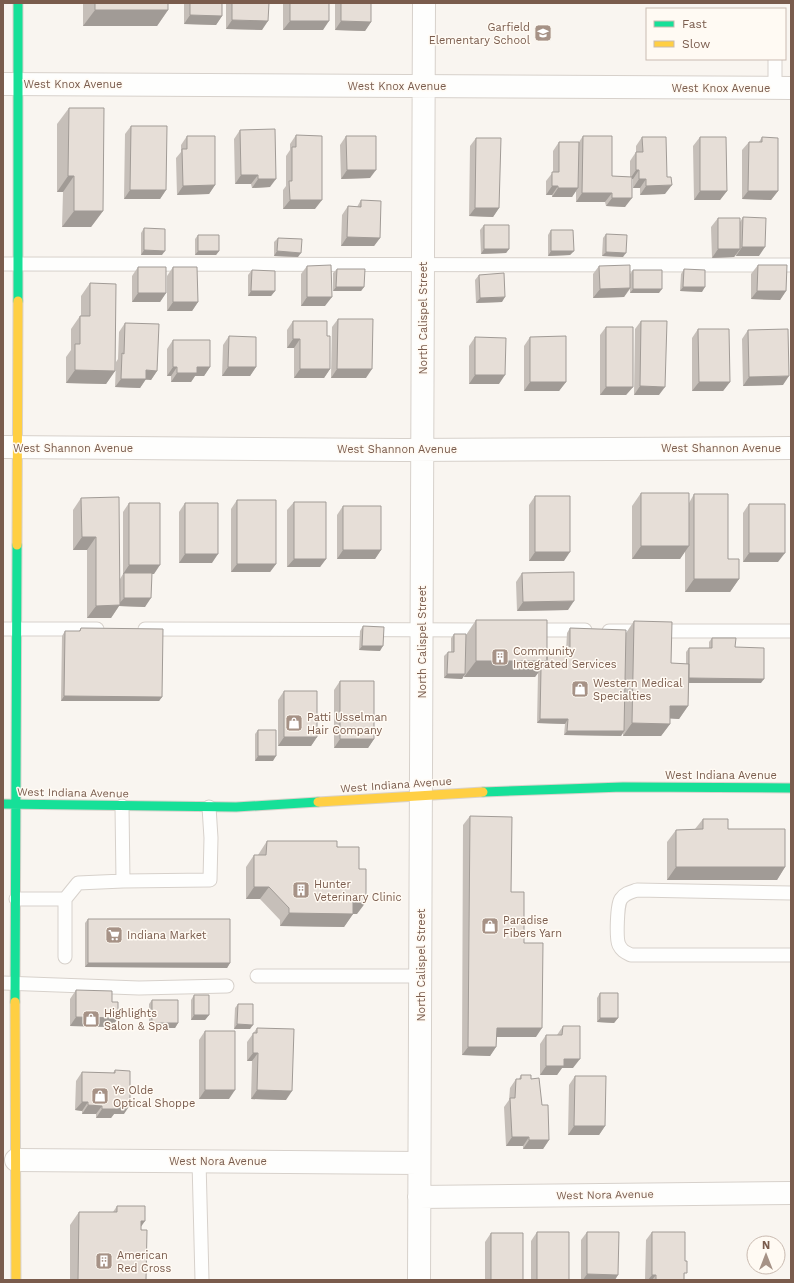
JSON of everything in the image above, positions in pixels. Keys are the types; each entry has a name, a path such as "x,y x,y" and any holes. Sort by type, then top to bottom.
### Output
{"main road":[{"path":"16,1280 15,804 18,629 11,447 18,264 11,84 18,3"},
{"name":"West Indiana Avenue","path":"3,804 236,807 422,795 623,787 791,788"}],"street":[{"name":"North Calispel Street","path":"419,1280 424,3"},
{"name":"West Knox Avenue","path":"11,84 783,88"},
{"name":"West Shannon Avenue","path":"11,447 423,450 791,448"},
{"name":"West Nora Avenue","path":"16,1160 419,1163"},
{"name":"West Nora Avenue","path":"419,1197 791,1193"}],"lane":[{"path":"775,60 783,88"},
{"path":"3,264 791,265"},
{"path":"3,629 108,629"},
{"path":"131,629 496,630"},
{"path":"520,630 791,631"},
{"path":"122,806 123,881"},
{"path":"65,957 65,899 78,883 210,880 211,838 209,807"},
{"path":"791,893 637,890 628,893 621,898 618,904 618,943 622,950 631,955 791,955"},
{"path":"16,899 65,899"},
{"path":"257,976 421,976"},
{"path":"3,983 16,982 139,988 227,986"},
{"path":"3,1099 16,1099"},
{"path":"198,1161 202,1280"}],"building":[{"path":"95,3 168,3 168,10 95,10"},
{"path":"190,3 222,3 222,16 190,15"},
{"path":"232,3 269,3 268,21 232,20"},
{"path":"290,3 329,3 329,21 290,21"},
{"path":"341,3 371,3 371,22 341,21"},
{"path":"69,108 104,108 103,211 74,211 74,176 68,176"},
{"path":"131,126 167,126 166,190 130,190"},
{"path":"275,129 276,179 258,179 258,175 241,175 240,130"},
{"path":"296,135 322,136 322,200 290,200 289,181 292,181 292,147 296,147"},
{"path":"187,136 215,136 215,185 183,186 182,149 187,149"},
{"path":"346,136 376,136 376,170 347,170"},
{"path":"583,136 612,136 612,176 632,177 632,198 612,198 612,193 582,193"},
{"path":"642,137 666,137 667,177 671,177 672,185 646,186 646,179 639,179 639,170 636,170 636,152 643,152"},
{"path":"700,137 726,137 727,191 700,191"},
{"path":"762,137 778,138 778,191 748,191 749,142 762,142"},
{"path":"476,138 501,138 499,208 475,208"},
{"path":"559,142 579,142 578,188 558,188 558,186 552,186 552,172 559,172"},
{"path":"361,200 381,201 380,238 347,237 348,206 361,207"},
{"path":"743,217 766,218 765,247 742,247"},
{"path":"718,218 740,218 740,249 718,249"},
{"path":"484,225 509,225 509,249 484,249"},
{"path":"144,228 165,229 165,251 144,250"},
{"path":"551,230 573,230 574,251 551,251"},
{"path":"606,234 627,235 626,253 606,252"},
{"path":"198,235 219,235 219,251 198,251"},
{"path":"278,238 302,239 301,253 277,251"},
{"path":"331,265 332,297 307,297 307,266"},
{"path":"630,265 630,288 600,289 599,266"},
{"path":"758,265 787,265 786,291 757,291"},
{"path":"138,267 166,267 166,293 138,293"},
{"path":"173,267 197,267 198,302 173,302"},
{"path":"337,269 365,269 364,287 336,287"},
{"path":"684,269 705,270 705,287 683,287"},
{"path":"252,270 275,271 275,291 251,291"},
{"path":"633,270 662,270 662,289 633,289"},
{"path":"504,273 505,297 480,298 479,275"},
{"path":"90,283 116,284 115,371 75,370 75,344 80,344 80,316 90,316"},
{"path":"338,319 373,319 372,369 337,369"},
{"path":"293,321 327,321 327,336 330,336 330,369 300,369 300,339 293,339"},
{"path":"641,321 667,321 665,387 640,386"},
{"path":"125,323 159,324 157,371 146,370 146,379 121,379 122,353 124,354"},
{"path":"606,327 633,327 633,387 606,387"},
{"path":"698,329 729,329 730,382 699,382"},
{"path":"788,329 789,376 749,377 748,330"},
{"path":"229,336 256,337 256,367 228,367"},
{"path":"566,336 566,382 530,382 530,337"},
{"path":"475,337 506,338 505,375 475,375"},
{"path":"173,340 210,340 210,367 197,367 197,373 177,373 177,367 173,367"},
{"path":"641,493 689,493 689,546 641,546"},
{"path":"694,494 728,494 728,559 739,559 739,579 694,579"},
{"path":"535,496 570,496 570,552 535,552"},
{"path":"119,497 120,605 96,606 96,537 82,537 81,498"},
{"path":"237,500 276,500 276,564 237,564"},
{"path":"294,502 326,502 326,559 294,559"},
{"path":"129,503 160,503 160,565 129,565"},
{"path":"185,503 218,503 218,554 185,554"},
{"path":"749,504 785,504 785,553 749,553"},
{"path":"343,506 381,506 381,550 343,550"},
{"path":"574,572 574,601 523,602 522,573"},
{"path":"124,573 152,573 151,598 124,598"},
{"path":"476,620 547,620 547,661 476,661"},
{"path":"634,621 672,622 671,663 689,664 688,706 670,706 670,724 632,723"},
{"path":"363,626 384,627 383,646 362,646"},
{"path":"81,628 163,629 162,697 64,696 65,631 80,631"},
{"name":"Western Medical Specialties","path":"570,628 626,630 624,731 567,731 568,719 540,719 541,669 547,661 547,650 570,651"},
{"path":"454,634 466,634 465,674 447,674 448,652 454,652"},
{"path":"712,638 736,638 735,647 764,648 764,679 689,678 689,648 712,648"},
{"path":"340,681 374,681 374,739 340,739"},
{"name":"Patti Usselman Hair Company","path":"284,691 317,691 317,737 284,737"},
{"path":"258,730 276,730 276,756 258,756"},
{"name":"Paradise Fibers Yarn","path":"470,816 512,817 511,892 524,892 524,943 543,943 542,1028 497,1028 496,1047 468,1047"},
{"path":"703,819 728,819 728,829 785,829 785,867 676,867 676,830 703,829"},
{"name":"Hunter Veterinary Clinic","path":"267,841 337,841 337,847 359,847 359,869 366,869 366,902 353,901 353,914 289,913 289,908 269,887 254,887 254,855 266,855"},
{"path":"88,919 230,919 230,963 88,963"},
{"path":"76,990 112,991 112,1002 118,1002 118,1018 76,1017"},
{"path":"600,993 618,993 618,1018 600,1018"},
{"path":"194,995 209,995 209,1015 194,1015"},
{"path":"152,1000 178,1000 178,1023 152,1023"},
{"path":"238,1004 253,1004 253,1025 237,1024"},
{"path":"563,1026 580,1026 580,1059 564,1059 564,1066 546,1066 546,1035 562,1035"},
{"path":"257,1028 294,1029 292,1091 257,1090 258,1053 253,1053 253,1033 257,1033"},
{"path":"205,1031 235,1031 235,1090 205,1090"},
{"name":"Ye Olde Optical Shoppe","path":"115,1070 130,1071 130,1105 117,1105 117,1109 102,1109 102,1106 88,1105 88,1102 82,1102 82,1072 115,1073"},
{"path":"521,1075 531,1075 531,1079 539,1078 542,1105 548,1105 549,1140 529,1140 529,1137 512,1137 510,1098 515,1098 516,1079 521,1079"},
{"path":"575,1076 606,1076 605,1126 574,1126"},
{"name":"American Red Cross","path":"117,1206 145,1206 145,1221 141,1221 141,1230 147,1230 146,1280 78,1280 79,1212 117,1212"},
{"path":"537,1232 569,1232 569,1280 537,1280"},
{"path":"587,1232 619,1232 618,1275 587,1274"},
{"path":"652,1232 685,1232 685,1261 687,1261 687,1273 684,1273 684,1280 656,1280 656,1275 652,1275"},
{"path":"491,1233 523,1233 523,1280 491,1280"}],"traffic: fast":[{"path":"18,3 18,301"},
{"path":"15,1002 17,545"},
{"path":"483,792 623,787 791,788"},
{"path":"3,804 236,807 318,802"}],"traffic: slow":[{"path":"17,545 18,301"},
{"path":"318,802 483,792"},
{"path":"15,1002 16,1280"}],"place":[{"name":"Garfield Elementary School","path":"543,33"},
{"name":"Community Integrated Services","path":"500,657"},
{"name":"Western Medical Specialties","path":"580,689"},
{"name":"Patti Usselman Hair Company","path":"294,723"},
{"name":"Hunter Veterinary Clinic","path":"301,890"},
{"name":"Paradise Fibers Yarn","path":"490,926"},
{"name":"Indiana Market","path":"114,935"},
{"name":"Highlights Salon & Spa","path":"91,1019"},
{"name":"Ye Olde Optical Shoppe","path":"100,1096"},
{"name":"American Red Cross","path":"104,1261"}]}
